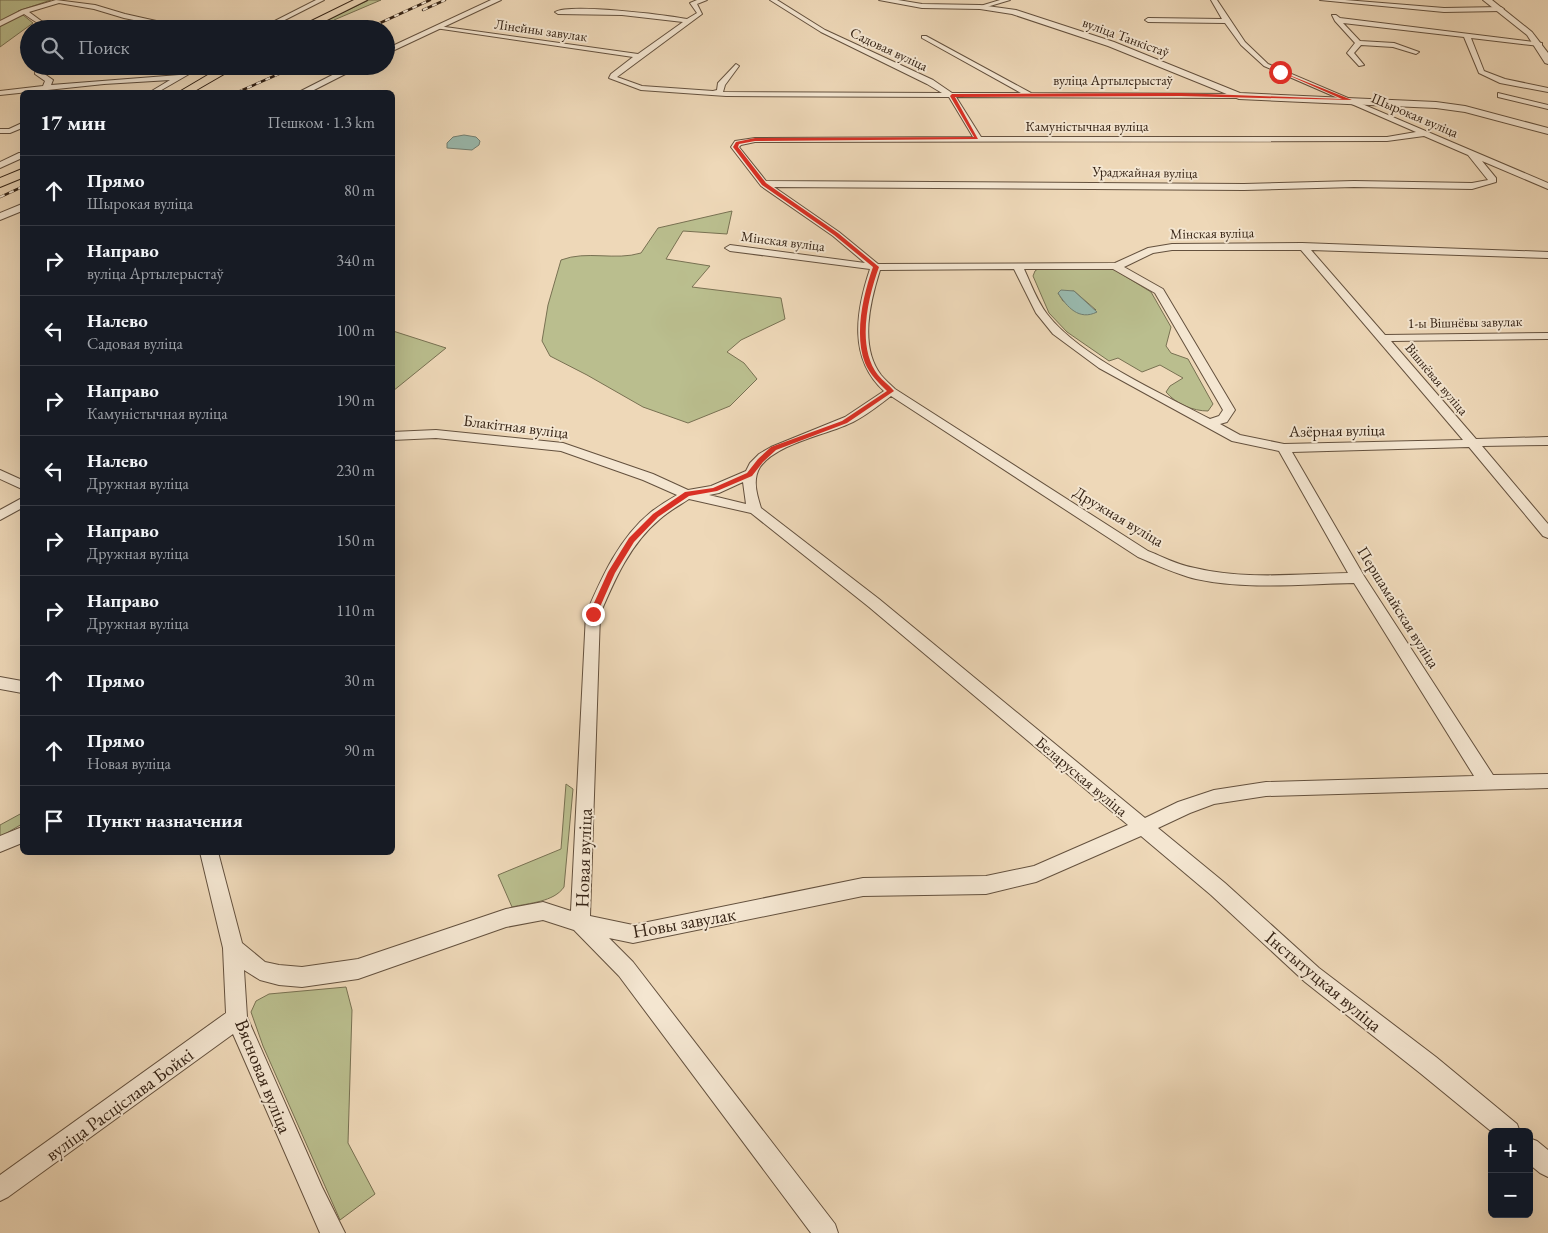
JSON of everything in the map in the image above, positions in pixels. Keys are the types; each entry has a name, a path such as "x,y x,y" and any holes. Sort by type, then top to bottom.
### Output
{"highway":[{"path":"303,20 345,0"},
{"path":"319,20 362,0"},
{"path":"174,90 200,75"},
{"path":"189,90 216,75"},
{"path":"0,174 20,165"},
{"path":"0,183 20,174"}],"street":[{"path":"0,24 24,11 60,0 142,20"},
{"path":"280,20 321,0"},
{"path":"395,48 498,0"},
{"path":"641,56 686,21 700,13 693,3 704,0"},
{"name":"Садовая вуліца","path":"773,0 823,31 930,82 952,96 977,138"},
{"name":"вуліца Танкістаў","path":"883,0 934,7 980,7 1013,12 1102,42 1239,96"},
{"path":"980,7 1008,0"},
{"name":"Шырокая вуліца","path":"1214,0 1226,20 1249,50 1266,65 1548,186"},
{"path":"1321,0 1444,10 1501,9"},
{"path":"1321,0 1358,43 1394,45 1416,52"},
{"path":"1487,0 1532,34 1543,46 1548,61"},
{"path":"24,11 36,20"},
{"path":"558,12 592,11 666,17 686,21"},
{"path":"1148,20 1226,20"},
{"path":"1337,20 1543,46"},
{"name":"Лінейны завулак","path":"438,28 641,56"},
{"path":"1467,36 1481,72 1504,81 1548,90"},
{"path":"924,37 1028,94"},
{"path":"1358,43 1350,53 1361,65"},
{"name":"вуліца Артылерыстаў","path":"641,56 613,75 614,78 641,88 714,93 952,96 1028,94 1239,96 1350,100 1465,109 1548,131"},
{"path":"714,93 720,91 721,86 736,66"},
{"path":"41,75 49,80 46,88"},
{"path":"158,90 185,75"},
{"path":"308,90 339,75"},
{"path":"28,90 182,77"},
{"path":"93,90 117,82"},
{"path":"0,93 20,91"},
{"path":"1501,96 1548,108"},
{"path":"10,131 20,126"},
{"path":"0,131 20,132"},
{"name":"Камуністычная вуліца","path":"764,184 735,147 738,143 746,140 977,138 1387,139 1426,134"},
{"name":"Ураджайная вуліца","path":"764,184 1244,187 1354,184 1472,186 1492,182 1492,178 1472,154"},
{"path":"0,164 20,156"},
{"path":"764,184 836,234 876,267"},
{"path":"0,217 20,208"},
{"name":"Мінская вуліца","path":"730,248 876,267 1114,266 1124,264 1151,250 1172,247 1302,246 1436,249 1548,255"},
{"name":"Вішнёвая вуліца","path":"1302,246 1548,534"},
{"name":"Азёрная вуліца","path":"1018,266 1041,313 1057,332 1103,366 1236,438 1284,448 1548,441"},
{"path":"1114,266 1159,291 1229,410 1223,419 1208,424"},
{"name":"Дружная вуліца","path":"876,267 869,286 863,331 868,363 875,376 891,391 1142,554 1170,566 1196,574 1234,578 1358,578"},
{"name":"1-ы Вішнёвы завулак","path":"1382,338 1548,336"},
{"path":"687,494 714,490 750,474 760,461 774,449 844,422 891,391"},
{"name":"Блакітная вуліца","path":"395,436 436,434 562,447 648,477 687,494"},
{"name":"Першамайская вуліца","path":"1284,448 1358,578 1488,783"},
{"path":"0,474 20,484"},
{"path":"750,474 749,484 755,510"},
{"name":"Беларуская вуліца","path":"687,494 755,510 874,603 1143,827 1184,807 1214,797 1266,789 1548,781"},
{"name":"Новая вуліца","path":"687,494 655,516 632,540 612,572 593,614 580,923 626,969 826,1233"},
{"path":"0,516 20,503"},
{"path":"0,683 20,687"},
{"name":"Новы завулак","path":"233,948 260,970 279,975 302,977 358,969 506,918 534,912 543,911 580,923 634,934 863,887 986,885 1036,874 1143,827"},
{"name":"Інстытуцкая вуліца","path":"1143,827 1218,889 1312,976 1428,1065 1503,1128"},
{"path":"0,844 20,836"},
{"name":"Вясновая вуліца","path":"210,855 233,948 237,1018 314,1195 333,1233"},
{"name":"вуліца Расціслава Бойкі","path":"0,1190 237,1018"},
{"path":"1533,1152 1548,1164"}],"green space":[{"path":"0,0 51,0 18,11 29,20 20,20 20,32 0,47"},
{"path":"369,0 381,0 334,20 326,20"},
{"path":"732,211 727,234 683,231 666,259 710,266 692,287 781,298 785,319 741,340 727,352 744,363 757,379 730,406 688,423 643,407 550,356 542,341 548,305 561,260 581,256 621,256 641,253 658,228"},
{"path":"1039,268 1107,268 1115,270 1151,292 1171,327 1166,346 1171,353 1188,359 1213,404 1208,411 1185,406 1170,396 1166,392 1170,386 1183,378 1160,365 1142,372 1118,358 1109,361 1067,332 1049,313 1033,276","holes":["1074,291 1096,310 1063,301 1058,293"]},
{"path":"395,332 446,348 395,389"},
{"path":"566,784 573,789 564,887 560,892 548,899 512,907 498,875 561,849"},
{"path":"20,814 20,825 0,837 0,825"},
{"path":"346,987 352,1010 348,1143 375,1194 340,1220 263,1046 251,1012 256,1001 269,994"}],"water":[{"path":"464,135 476,137 480,141 479,145 472,150 447,148 447,143 453,137"},
{"path":"1061,290 1074,291 1097,312 1085,315 1074,311 1058,293"}],"railway":[{"path":"387,20 430,0"},
{"path":"423,10 445,0"},
{"path":"243,90 277,75"},
{"path":"0,197 20,188"}],"route":[{"path":"593,614 612,572 632,540 655,516 687,494 714,490 750,474 760,461 774,449 844,422 891,391 875,376 868,363 864,347 863,331 869,286 876,267 836,234 764,184 735,147 738,143 746,140 977,138 952,96 1181,94 1350,100 1280,72"}]}
